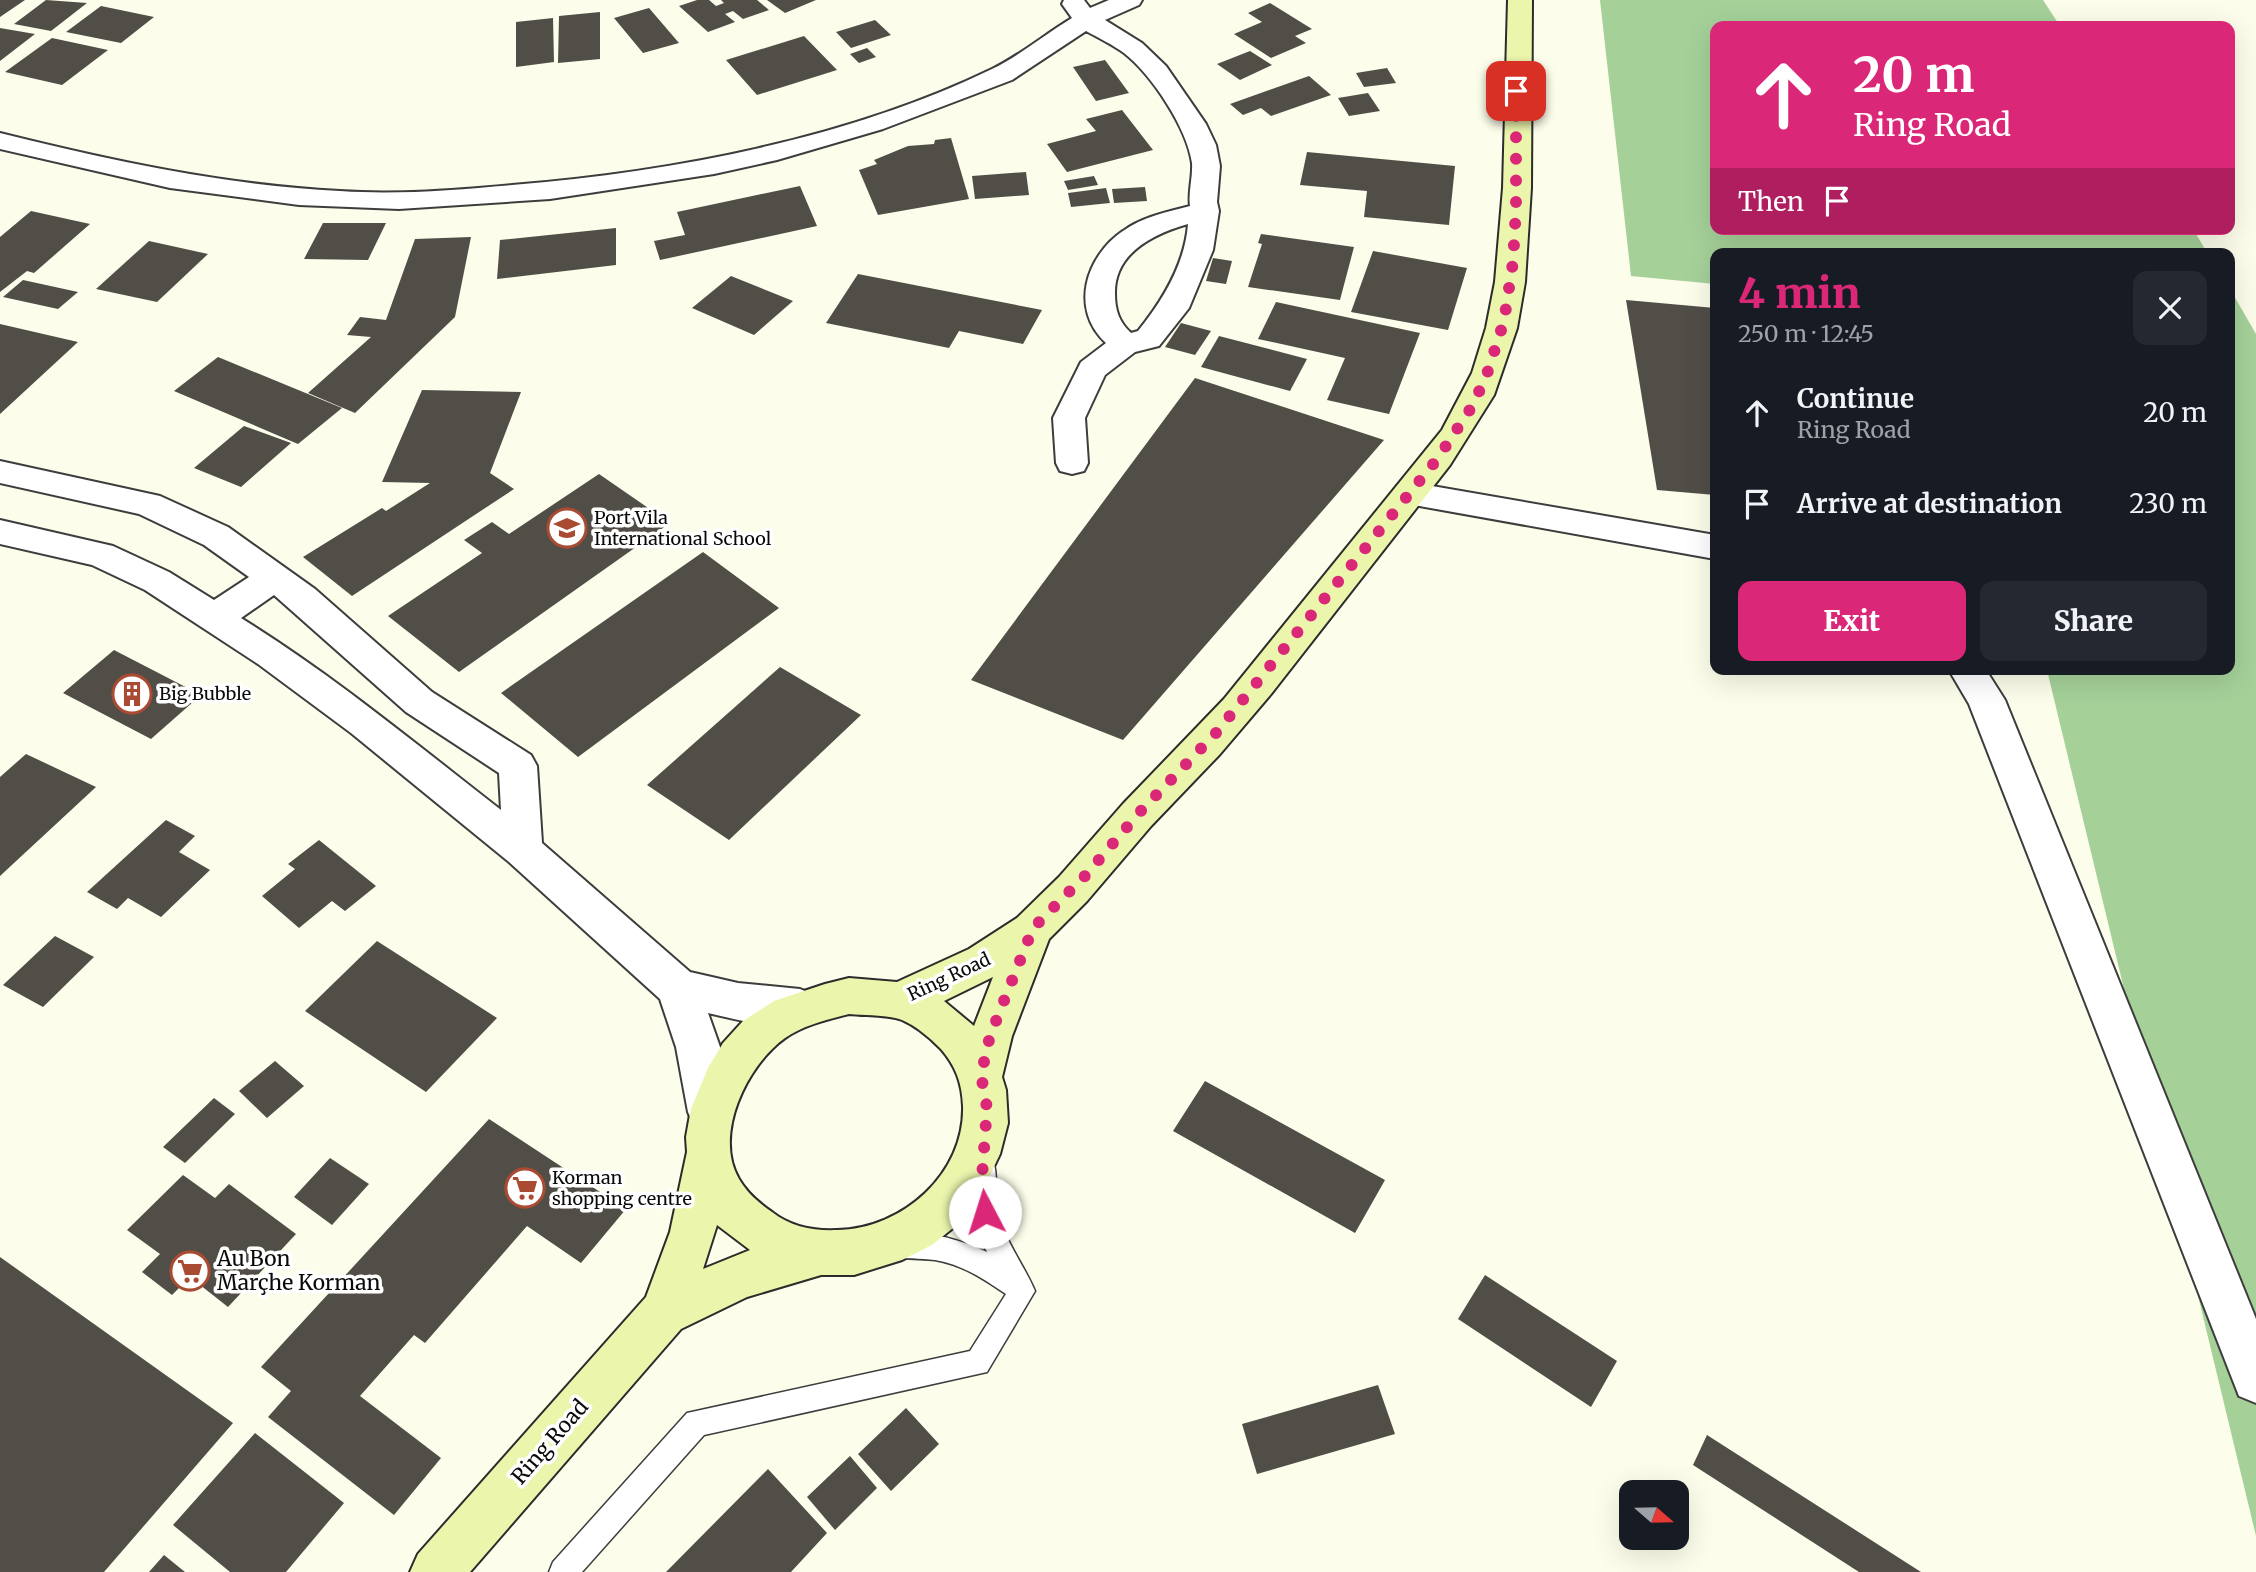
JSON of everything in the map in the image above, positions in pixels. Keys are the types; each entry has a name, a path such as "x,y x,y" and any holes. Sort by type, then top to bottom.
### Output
{"main road":[{"name":"Ring Road","path":"436,1572 664,1312 692,1232 709,1134 728,1069 759,1033 800,1008 849,996 898,1000 971,970 1033,928 1085,876 1139,813 1216,733 1438,458 1473,405 1487,374 1504,321 1516,221 1516,91 1520,0"},
{"name":"Ring Road","path":"981,1075 990,1036 1033,928"},
{"path":"709,1134 721,1192 745,1223 780,1243 821,1253 850,1252 878,1246 915,1230 946,1205 969,1175 983,1143 987,1108 981,1075 962,1042 934,1016 898,1000"},
{"name":"Ring Road","path":"664,1312 740,1276 821,1253"}],"street":[{"path":"0,141 99,166 197,183 342,200 416,201 533,193 617,183 694,171 829,138 888,119 1004,74 1078,10 1129,0"},
{"path":"1072,463 1069,418 1093,369 1125,344 1148,339 1178,301 1198,250 1205,211 1203,202 1206,166 1202,145 1192,124 1157,72 1133,48 1078,10"},
{"path":"0,170 27,148"},
{"path":"1125,344 1103,322 1098,309 1108,261 1121,245 1135,235 1174,218 1205,211"},
{"path":"0,505 13,474 148,504 216,536 303,598 419,702 518,766 523,849"},
{"path":"1409,494 1710,546"},
{"path":"89,552 148,504"},
{"path":"0,532 89,552 157,581 271,654 523,849 678,988 698,1047 709,1134"},
{"path":"215,618 274,577"},
{"path":"1969,675 1986,700 2256,1379"},
{"path":"678,988 738,1001 800,1008"}],"lane":[{"path":"983,1143 985,1212 995,1246 1022,1291"},
{"path":"878,1246 914,1245 982,1262 1022,1291"},
{"path":"563,1572 697,1423 978,1363 1022,1291"}],"green space":[{"path":"1600,0 2043,0 2057,21 1710,21 1710,235 2197,235 2204,248 1710,248 1710,284 1631,276"},
{"path":"2235,298 2256,334 2256,1536 2048,675 2235,675"}],"building":[{"path":"0,0 25,0 0,17"},
{"path":"46,0 87,3 51,31 14,24"},
{"path":"697,0 709,0 716,6 724,3 721,0 757,0 769,10 743,19 733,11 725,14 735,22 708,32 679,6"},
{"path":"767,0 816,0 785,13"},
{"path":"1270,3 1312,29 1295,36 1306,43 1271,58 1234,34 1262,22 1248,13"},
{"path":"101,6 154,17 121,43 66,32"},
{"path":"649,8 679,43 643,53 614,18"},
{"path":"600,12 600,59 558,63 559,16"},
{"path":"553,18 554,62 516,67 516,22"},
{"path":"875,20 891,35 851,48 836,32"},
{"path":"0,28 35,34 0,61"},
{"path":"804,36 837,70 757,95 726,60"},
{"path":"52,38 108,50 62,85 5,72"},
{"path":"867,48 876,57 859,63 850,54"},
{"path":"1250,51 1272,65 1240,80 1217,64"},
{"path":"1105,60 1129,93 1096,101 1073,67"},
{"path":"1387,68 1396,83 1364,87 1356,73"},
{"path":"1309,76 1331,95 1271,116 1261,108 1243,115 1230,104"},
{"path":"1368,93 1380,111 1349,116 1338,98"},
{"path":"1122,110 1153,150 1067,172 1047,144 1096,131 1086,119"},
{"path":"951,138 969,199 878,215 859,170 877,164 874,160 908,146 934,144 935,140"},
{"path":"1307,152 1455,166 1449,225 1364,217 1367,191 1300,185"},
{"path":"1026,172 1029,195 975,199 972,176"},
{"path":"1094,176 1098,185 1068,190 1064,181"},
{"path":"800,186 817,226 660,260 654,241 685,235 677,212"},
{"path":"1145,187 1147,201 1114,203 1112,189"},
{"path":"1106,188 1110,203 1071,207 1068,193"},
{"path":"31,211 90,224 34,273 27,271 0,292 0,237"},
{"path":"323,223 386,223 368,260 304,259"},
{"path":"616,228 616,265 497,279 500,240"},
{"path":"1261,234 1354,247 1340,300 1248,287 1262,244 1258,243"},
{"path":"471,237 455,317 355,413 308,393 371,337 347,335 360,317 386,320 415,239"},
{"path":"149,241 208,254 157,302 96,289"},
{"path":"1373,251 1467,268 1448,330 1351,312"},
{"path":"1213,258 1232,261 1226,284 1206,281"},
{"path":"858,274 1042,310 1023,344 959,331 949,348 826,323"},
{"path":"731,276 793,301 754,335 692,308"},
{"path":"23,280 78,292 58,309 3,297"},
{"path":"1626,300 1710,308 1710,495 1657,490"},
{"path":"1276,302 1420,333 1389,414 1327,400 1345,358 1258,339"},
{"path":"1181,323 1211,331 1195,355 1165,347"},
{"path":"0,324 78,342 0,414"},
{"path":"1219,336 1307,359 1290,391 1201,367"},
{"path":"218,357 342,408 298,444 174,391"},
{"path":"1195,378 1384,440 1123,740 971,680"},
{"path":"422,390 521,392 490,473 514,489 352,596 303,557 382,508 386,511 430,483 382,482"},
{"path":"244,426 291,443 241,487 194,468"},
{"path":"599,474 670,523 459,672 388,616 482,553 464,540 492,522 509,534"},
{"path":"703,552 779,608 578,757 501,693"},
{"name":"Big Bubble","path":"114,650 201,695 151,739 63,693"},
{"path":"780,667 861,715 729,840 647,785"},
{"path":"26,754 96,787 0,876 0,777"},
{"path":"166,820 195,836 179,852 210,870 161,917 128,898 117,909 87,892"},
{"path":"319,840 376,886 345,911 332,901 299,928 262,896 295,869 288,864"},
{"path":"55,936 94,957 43,1007 3,985"},
{"path":"377,941 497,1018 426,1092 305,1011"},
{"path":"275,1061 304,1086 267,1118 239,1091"},
{"path":"1205,1081 1385,1180 1355,1233 1173,1131"},
{"path":"214,1098 235,1114 185,1163 163,1147"},
{"path":"489,1119 626,1209 581,1263 527,1226 425,1343 414,1335 360,1396 441,1458 394,1515 268,1417 291,1391 261,1367"},
{"path":"330,1158 369,1184 332,1225 294,1197"},
{"path":"183,1175 215,1198 229,1184 296,1234 228,1307 190,1277 172,1295 142,1272 160,1254 127,1230"},
{"path":"0,1257 233,1423 104,1572 0,1572"},
{"path":"1485,1275 1617,1361 1591,1407 1458,1319"},
{"path":"1378,1385 1395,1434 1257,1474 1242,1424"},
{"path":"906,1408 939,1444 891,1491 858,1454"},
{"path":"255,1433 344,1503 286,1572 230,1572 173,1525"},
{"path":"1707,1435 1921,1572 1859,1572 1693,1465"},
{"path":"850,1456 877,1488 835,1530 807,1497"},
{"path":"768,1469 827,1533 791,1572 666,1572"},
{"path":"164,1555 185,1572 149,1572"}],"place":[{"name":"Port Vila International School","path":"567,528"},
{"name":"Big Bubble","path":"132,694"},
{"name":"Korman shopping centre","path":"525,1188"},
{"name":"Au Bon Marçhe Korman","path":"190,1271"}],"route":[{"path":"985,1212 982,1177 987,1108 981,1075 990,1036 1033,928 1085,876 1139,813 1216,733 1438,458 1473,405 1487,374 1504,321 1513,262 1516,91"}]}
